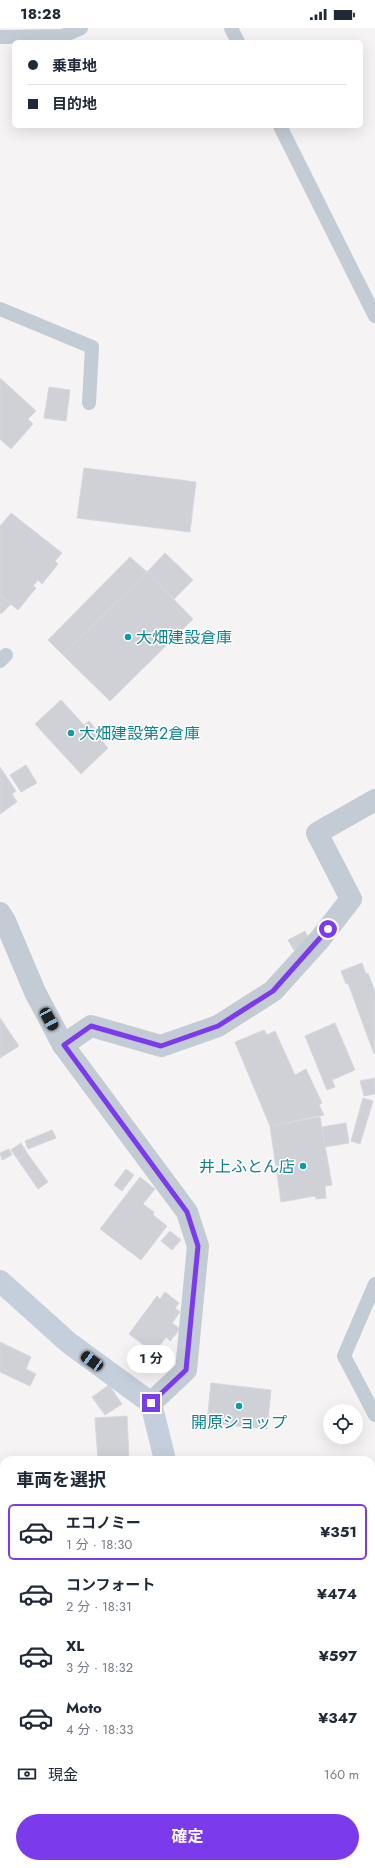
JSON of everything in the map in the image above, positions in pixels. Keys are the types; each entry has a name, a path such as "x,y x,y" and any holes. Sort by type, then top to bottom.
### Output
{"street":[{"path":"64,1045 91,1026 161,1046 218,1026 273,991 320,939 352,899 317,833 375,800"},
{"path":"0,913 5,921 35,992 64,1045 187,1212 198,1246 186,1370 151,1403"},
{"path":"0,1281 69,1344 151,1403 164,1456"}],"lane":[{"path":"0,36 63,36 81,28"},
{"path":"230,28 237,40"},
{"path":"281,128 375,316"},
{"path":"0,309 92,347 89,403"},
{"path":"375,1284 344,1356 375,1415"}],"building":[{"path":"0,378 36,411 28,419 33,424 11,449 0,439"},
{"path":"49,387 70,390 66,421 44,418"},
{"path":"84,468 196,482 190,532 77,518"},
{"path":"11,513 62,553 55,561 58,564 42,584 38,580 33,586 36,588 18,610 0,595 0,526"},
{"path":"165,553 193,580 174,599 147,572"},
{"path":"130,557 147,572 63,655 48,640"},
{"name":"大畑建設倉庫","path":"147,572 193,619 110,701 63,655"},
{"path":"0,595 11,604 1,614 0,612"},
{"name":"大畑建設第2倉庫","path":"61,700 84,725 89,721 105,740 103,742 108,748 81,774 35,724"},
{"path":"26,765 37,783 21,792 10,775"},
{"path":"0,767 16,791 12,794 17,802 0,814"},
{"path":"305,931 310,941 294,950 288,940"},
{"path":"362,963 366,974 368,973 375,992 374,1054 348,983 346,984 341,971"},
{"path":"0,1018 19,1046 0,1058"},
{"path":"335,1023 355,1070 332,1080 335,1087 327,1090 305,1036"},
{"path":"264,1030 267,1035 275,1031 295,1075 306,1069 322,1103 319,1105 324,1115 270,1126 235,1042"},
{"path":"375,1078 375,1094 364,1096 360,1081"},
{"path":"363,1098 373,1101 360,1144 351,1141"},
{"name":"井上ふとん店","path":"320,1117 332,1185 325,1186 326,1198 316,1199 315,1196 281,1202 270,1126"},
{"path":"346,1123 349,1143 325,1147 322,1127"},
{"path":"52,1130 56,1138 28,1149 25,1141"},
{"path":"21,1143 27,1153 18,1160 11,1150"},
{"path":"9,1149 12,1155 2,1160 0,1153"},
{"path":"27,1153 48,1182 38,1189 18,1160"},
{"path":"126,1169 134,1175 122,1191 114,1185"},
{"path":"140,1177 155,1189 143,1204 154,1212 153,1215 167,1226 141,1260 100,1229"},
{"path":"170,1231 181,1240 172,1250 161,1241"},
{"path":"165,1292 179,1303 175,1308 180,1312 172,1323 180,1329 170,1341 166,1337 154,1353 129,1334 157,1296 160,1299"},
{"path":"0,1342 31,1357 26,1369 36,1374 30,1386 0,1372"},
{"name":"開原ショップ","path":"211,1383 271,1390 267,1429 207,1423"},
{"path":"109,1385 122,1404 105,1415 92,1397"},
{"path":"127,1416 129,1456 98,1456 95,1418"}],"place":[{"name":"大畑建設倉庫","path":"128,637"},
{"name":"大畑建設第2倉庫","path":"71,733"},
{"name":"井上ふとん店","path":"303,1166"},
{"name":"開原ショップ","path":"239,1406"}],"route":[{"path":"151,1403 186,1370 198,1246 187,1212 64,1045 91,1026 161,1046 218,1026 273,991 328,929"}]}
